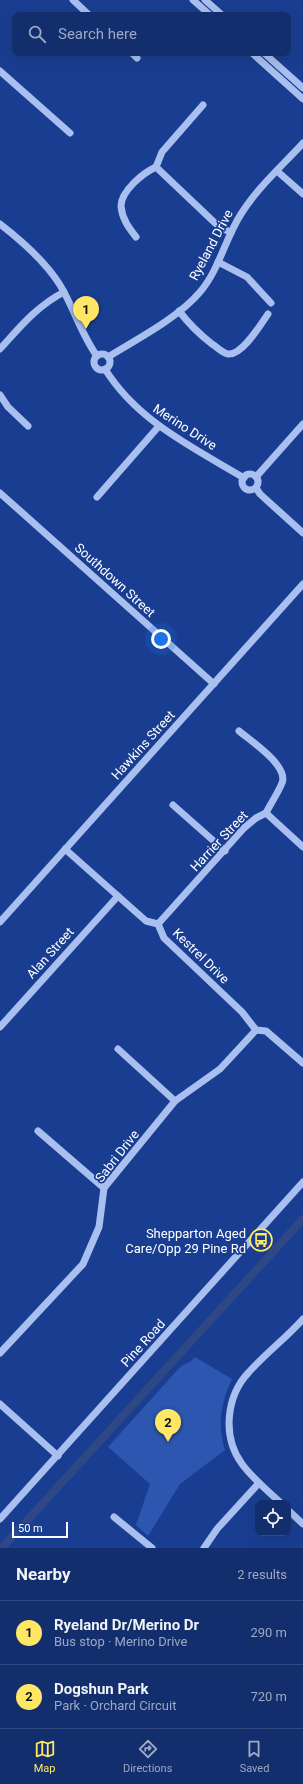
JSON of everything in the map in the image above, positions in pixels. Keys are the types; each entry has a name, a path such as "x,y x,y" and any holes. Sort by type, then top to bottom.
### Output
{"street":[{"path":"73,0 87,12"},
{"path":"193,0 207,12"},
{"path":"205,0 219,12"},
{"path":"255,56 303,99"},
{"path":"267,56 303,88"},
{"path":"0,70 70,133"},
{"path":"136,237 126,223 121,205 129,189 145,172 156,168 162,152 203,105"},
{"name":"Ryeland Drive","path":"108,357 179,311 200,292 210,278 231,233 246,206 303,143"},
{"path":"156,168 215,223 231,233"},
{"path":"277,171 303,194"},
{"path":"0,224 28,247 45,265 64,292 87,342 97,356"},
{"path":"218,262 247,276 271,303"},
{"path":"0,349 33,313 48,301 64,292"},
{"path":"179,311 200,335 228,354 235,353 243,346 268,314"},
{"path":"104,354 108,357 110,364 105,370 96,368 94,363 97,356 104,354"},
{"name":"Merino Drive","path":"105,370 126,397 160,426 244,478"},
{"path":"0,395 8,407 28,426"},
{"path":"256,477 303,424"},
{"path":"96,497 160,426"},
{"path":"256,477 251,475 244,478 243,483 246,489 251,490 256,488"},
{"path":"256,477 258,481 256,488 260,494 303,532"},
{"name":"Southdown Street","path":"0,493 214,684"},
{"name":"Hawkins Street","path":"0,922 303,584"},
{"path":"239,731 280,766 284,776 282,783 266,813"},
{"path":"173,805 225,851"},
{"name":"Harrier Street","path":"158,924 244,828 256,818 266,813 303,847"},
{"name":"Kestrel Drive","path":"65,849 146,921 158,924 164,938 242,1012 256,1030 266,1031 303,1063"},
{"name":"Alan Street","path":"0,1027 118,896"},
{"name":"Sabri Drive","path":"0,1353 83,1264 100,1228 104,1188 175,1101 220,1069 256,1030"},
{"path":"118,1049 175,1101"},
{"path":"38,1131 104,1188"},
{"name":"Pine Road","path":"0,1519 303,1182"},
{"path":"278,1500 241,1464 230,1436 230,1408 235,1393 248,1372 303,1319"},
{"path":"0,1404 58,1456"},
{"path":"204,1548 217,1529 259,1483"},
{"path":"291,1513 303,1524"},
{"path":"114,1517 152,1548"}],"shaded area":[{"path":"195,1357 232,1379 225,1397 221,1414 221,1431 225,1450 180,1484 148,1536 136,1525 150,1484 108,1447 181,1366 190,1362"}],"waterway":[{"path":"2,1548 303,1219"}],"place":[{"name":"Ryeland Dr/Merino Dr","path":"86,329"},
{"name":"Shepparton Aged Care/Opp 29 Pine Rd","path":"261,1240"},
{"name":"Dogshun Park","path":"168,1442"}]}
